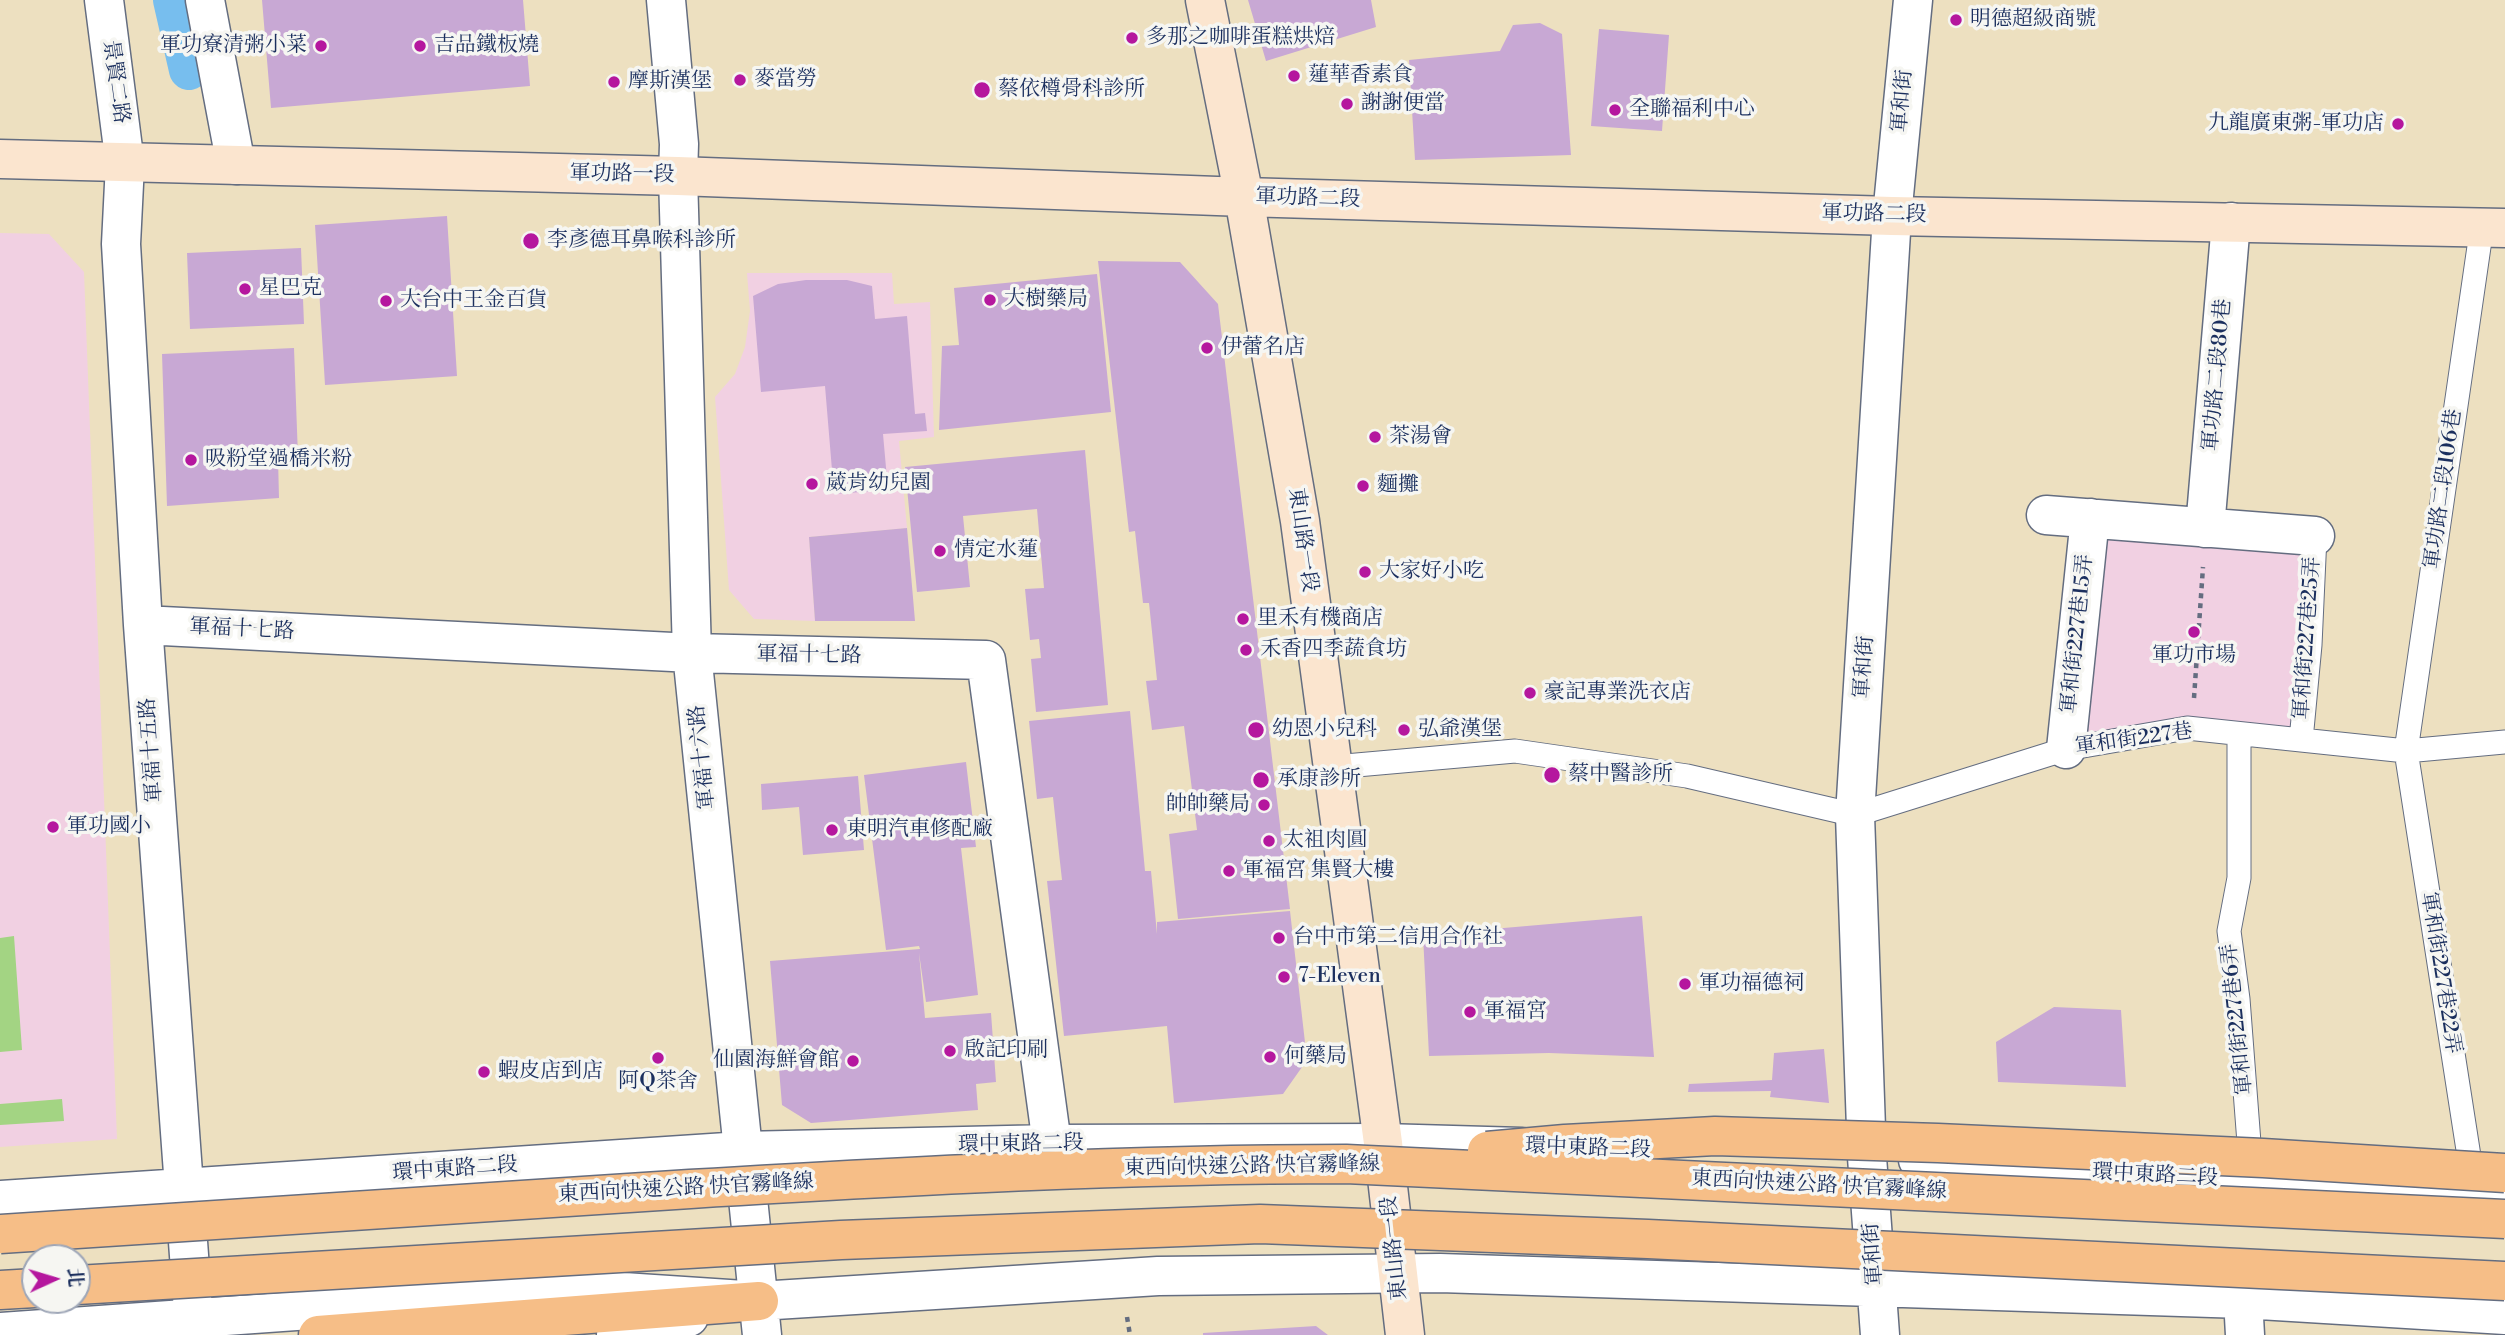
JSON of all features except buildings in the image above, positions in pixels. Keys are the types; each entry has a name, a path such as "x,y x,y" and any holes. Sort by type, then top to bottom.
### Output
{"highway":[{"path":"1346,1164 1565,1144 1714,1136 2236,1157 2505,1172"},
{"name":"東西向快速公路 快官霧峰線","path":"0,1234 347,1209 867,1178 1262,1164 1346,1164 2505,1219"},
{"path":"91,1284 841,1240 1260,1224 1662,1240 2505,1281"},
{"path":"0,1290 21,1289"},
{"path":"318,1335 760,1318"}],"main road":[{"name":"東山路一段","path":"1205,0 1244,197 1300,521 1383,1143 1405,1335"},
{"name":"軍功路一段","path":"0,159 678,176 1244,197"},
{"name":"軍功路二段","path":"1244,197 1892,216 2493,227"}],"street":[{"name":"景賢二路","path":"104,0 125,164"},
{"path":"205,0 236,165"},
{"name":"軍福十六路","path":"666,0 678,144 692,653 760,1318"},
{"name":"軍和街","path":"1880,1335 1867,1157 1856,815 1892,216 1913,0"},
{"name":"軍福十五路","path":"125,164 121,244 143,625 195,1326"},
{"name":"軍功路二段80巷","path":"2205,528 2231,222"},
{"path":"2046,515 2315,537"},
{"name":"軍和街227巷15弄","path":"2066,749 2090,518"},
{"name":"軍福十七路","path":"143,625 692,653 986,660 1052,1144"},
{"name":"環中東路二段","path":"0,1200 742,1151 1052,1144 1383,1143 1867,1157 2490,1195"},
{"path":"616,1335 1158,1276 1440,1273 1876,1289 2244,1317 2505,1315"},
{"path":"0,1332 195,1326 593,1290 760,1318"}],"lane":[{"name":"軍功路二段106巷","path":"2406,751 2493,227"},
{"name":"軍和街227巷25弄","path":"2301,740 2310,645 2315,537"},
{"name":"軍和街227巷","path":"1856,815 2066,749 2187,728 2406,751 2505,742"},
{"name":"軍和街227巷6弄","path":"2239,734 2239,878 2229,931 2238,999 2252,1180"},
{"path":"1334,767 1515,751 1688,776 1856,815"},
{"name":"軍和街227巷22弄","path":"2406,751 2490,1195"}],"path":[{"path":"2187,728 2193,717 2205,528"}],"shaded area":[{"name":"軍功國小","path":"0,233 49,234 84,272 117,1139 0,1147"},
{"name":"葳肯幼兒園","path":"747,273 892,273 894,304 930,302 934,437 899,441 907,528 809,537 815,621 754,619 729,590 715,397 735,374 745,347 750,311"},
{"name":"軍功市場","path":"2102,527 2303,547 2291,731 2078,737"}],"green space":[{"path":"14,936 22,1050 0,1052 0,938"},
{"path":"62,1099 64,1121 0,1125 0,1104"}],"waterway":[{"path":"173,0 189,70"}],"place":[{"name":"明德超級商號","path":"1956,20"},
{"name":"多那之咖啡蛋糕烘焙","path":"1132,38"},
{"name":"軍功寮清粥小菜","path":"321,46"},
{"name":"吉品鐵板燒","path":"420,46"},
{"name":"蓮華香素食","path":"1294,76"},
{"name":"麥當勞","path":"740,80"},
{"name":"摩斯漢堡","path":"614,82"},
{"name":"蔡依樽骨科診所","path":"982,90"},
{"name":"謝謝便當","path":"1347,104"},
{"name":"全聯福利中心","path":"1615,110"},
{"name":"九龍廣東粥-軍功店","path":"2398,124"},
{"name":"李彥德耳鼻喉科診所","path":"531,241"},
{"name":"星巴克","path":"245,289"},
{"name":"大樹藥局","path":"990,300"},
{"name":"大台中王金百貨","path":"386,301"},
{"name":"伊蕾名店","path":"1207,348"},
{"name":"茶湯會","path":"1375,437"},
{"name":"吸粉堂過橋米粉","path":"191,460"},
{"name":"葳肯幼兒園","path":"812,484"},
{"name":"麵攤","path":"1363,486"},
{"name":"情定水蓮","path":"940,551"},
{"name":"大家好小吃","path":"1365,572"},
{"name":"里禾有機商店","path":"1243,619"},
{"name":"軍功市場","path":"2194,632"},
{"name":"禾香四季蔬食坊","path":"1246,650"},
{"name":"豪記專業洗衣店","path":"1530,693"},
{"name":"幼恩小兒科","path":"1256,730"},
{"name":"弘爺漢堡","path":"1404,730"},
{"name":"蔡中醫診所","path":"1552,775"},
{"name":"承康診所","path":"1261,780"},
{"name":"帥帥藥局","path":"1264,805"},
{"name":"軍功國小","path":"53,827"},
{"name":"東明汽車修配廠","path":"832,830"},
{"name":"太祖肉圓","path":"1269,841"},
{"name":"軍福宮 集賢大樓","path":"1229,871"},
{"name":"台中市第二信用合作社","path":"1279,938"},
{"name":"7-Eleven","path":"1284,977"},
{"name":"軍功福德祠","path":"1685,984"},
{"name":"軍福宮","path":"1470,1012"},
{"name":"啟記印刷","path":"950,1051"},
{"name":"何藥局","path":"1270,1057"},
{"name":"阿Q茶舍","path":"658,1058"},
{"name":"仙園海鮮會館","path":"853,1061"},
{"name":"蝦皮店到店","path":"484,1072"}]}
